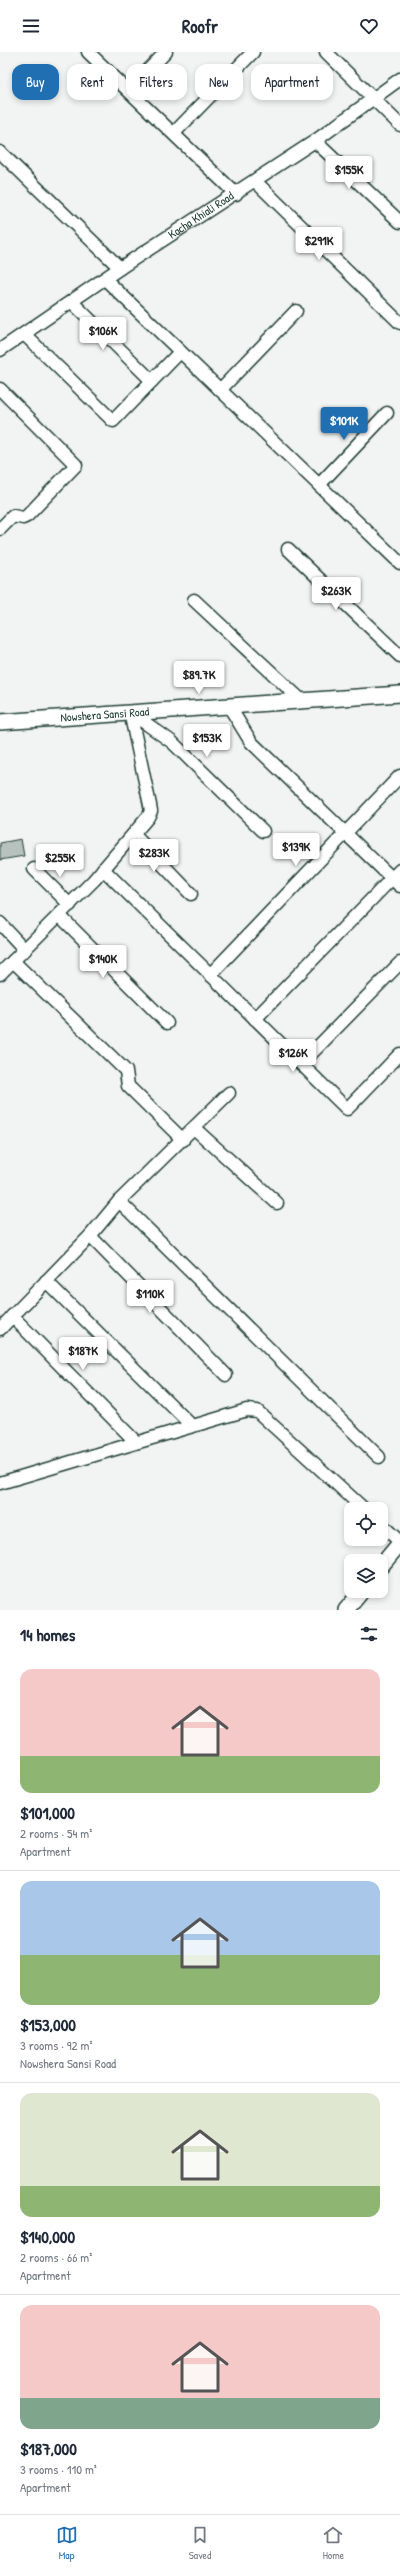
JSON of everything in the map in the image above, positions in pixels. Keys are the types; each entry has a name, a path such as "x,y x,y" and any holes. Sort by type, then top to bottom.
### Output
{"main road":[{"name":"Nowshera Sansi Road","path":"0,722 400,694"},
{"path":"388,1557 400,1542"},
{"path":"346,1610 356,1598"}],"street":[{"path":"88,52 126,87"},
{"path":"154,64 166,52"},
{"path":"174,134 253,52"},
{"path":"326,52 400,125"},
{"name":"Kacha Khiali Road","path":"0,350 120,268 236,194 315,141 400,79"},
{"path":"139,100 236,194"},
{"path":"315,141 400,222"},
{"path":"0,152 120,268"},
{"path":"255,181 400,324"},
{"path":"105,279 400,563"},
{"path":"72,302 152,381"},
{"path":"220,390 296,312"},
{"path":"24,334 113,421 180,352"},
{"path":"0,389 76,465 26,516 23,518 15,515 0,529"},
{"path":"319,485 387,413"},
{"path":"288,549 400,656"},
{"path":"194,600 302,701"},
{"path":"229,706 252,742 345,833 397,878 255,1019"},
{"path":"130,712 172,742 263,831"},
{"path":"0,974 70,905 134,835 151,811 130,712"},
{"path":"210,975 400,776"},
{"path":"134,835 191,894"},
{"path":"34,869 70,905"},
{"path":"103,869 347,1109 400,1054"},
{"path":"59,915 167,1023"},
{"path":"0,923 25,950"},
{"path":"13,961 126,1071 128,1086 183,1140"},
{"path":"301,1064 400,963"},
{"path":"0,1329 90,1236 119,1201 183,1140 229,1093"},
{"path":"194,1128 277,1203"},
{"path":"119,1201 379,1457"},
{"path":"90,1236 226,1375"},
{"path":"46,1281 192,1426"},
{"path":"12,1316 136,1442"},
{"path":"0,1483 247,1410 257,1411 356,1502"},
{"path":"388,1531 400,1542"}],"building":[{"path":"21,839 24,856 0,860 0,843"}]}
